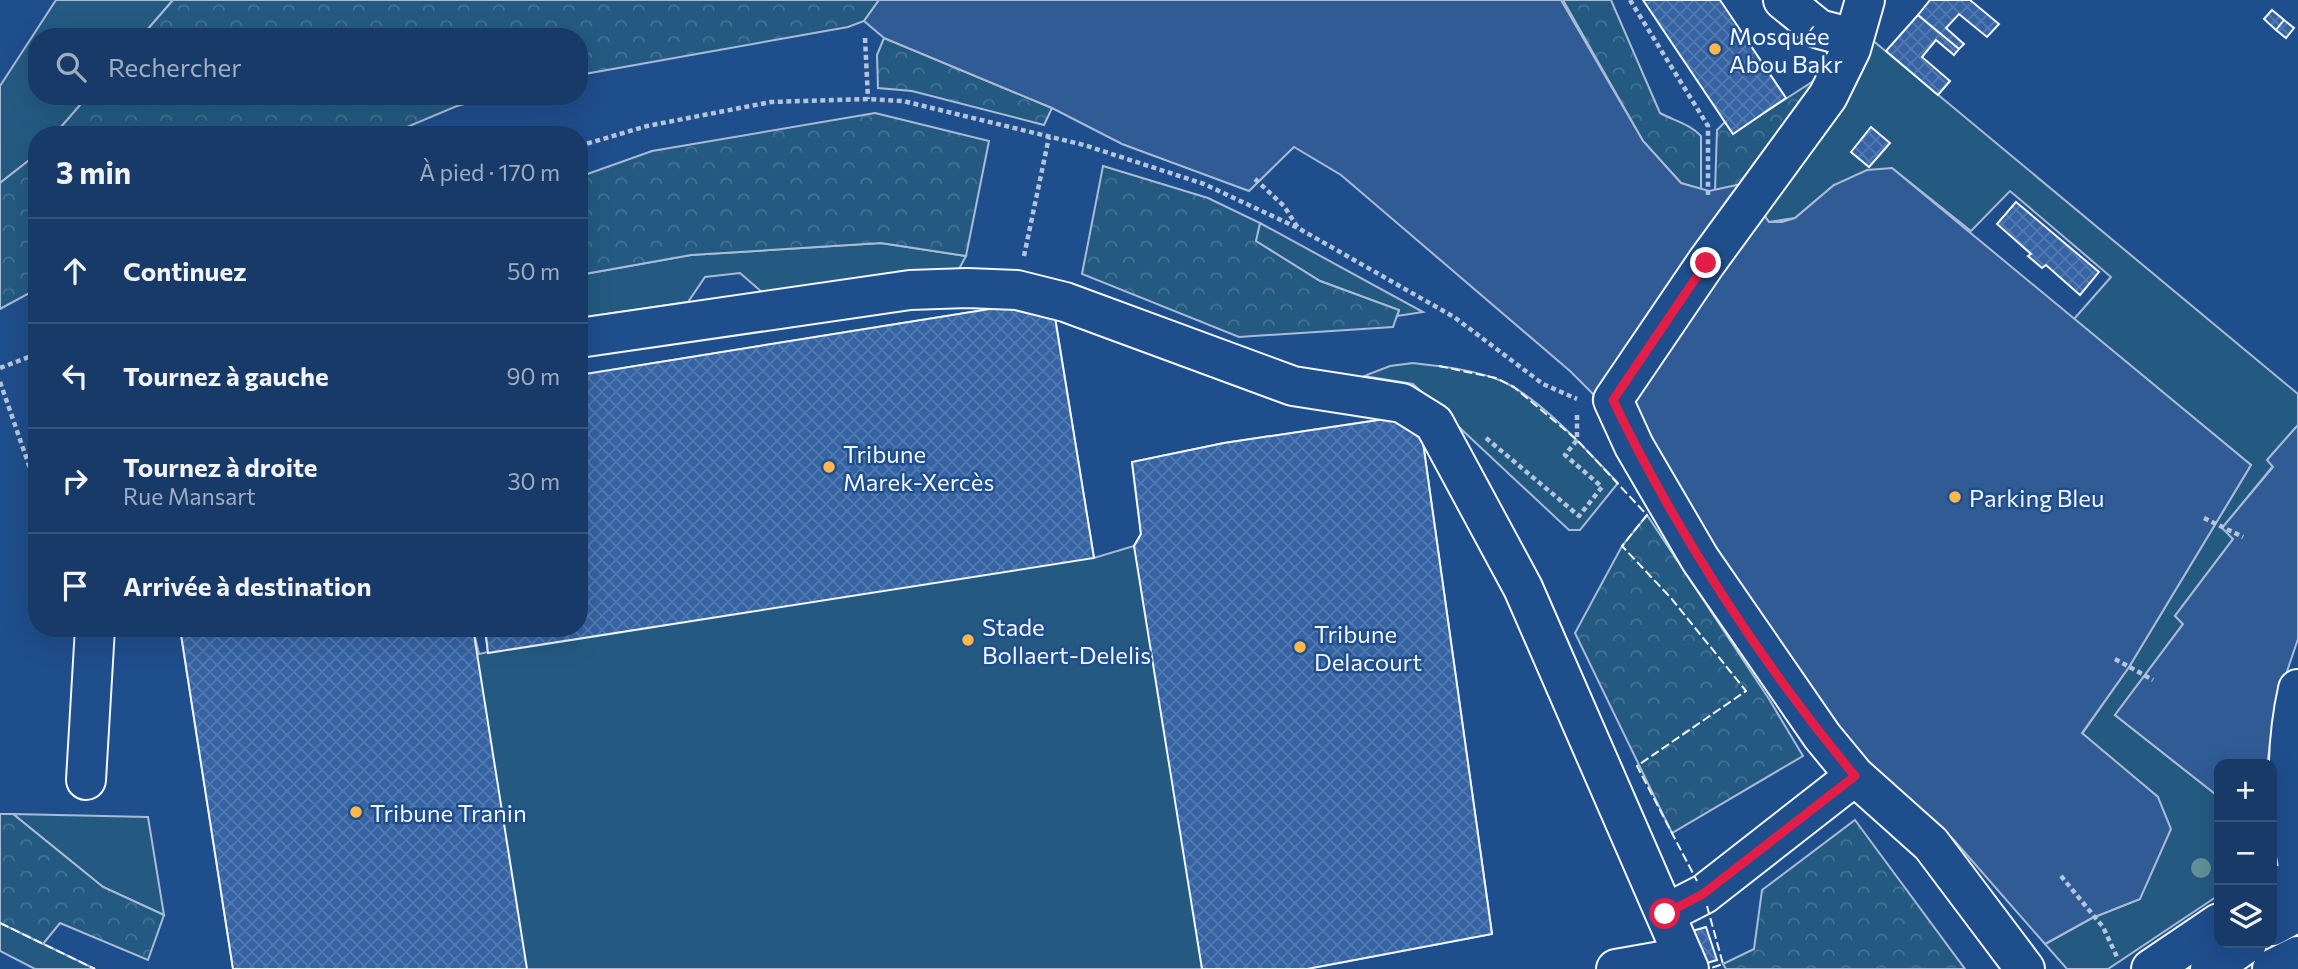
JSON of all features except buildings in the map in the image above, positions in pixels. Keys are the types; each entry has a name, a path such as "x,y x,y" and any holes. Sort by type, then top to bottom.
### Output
{"street":[{"path":"1783,0 1819,29 1853,38"},
{"path":"1865,0 1842,70 1828,96 1679,301 1595,400 1634,446 1700,559 1794,697 1855,776 1931,844 2025,969"},
{"path":"588,337 910,290 1017,290 1065,302 1293,386 1402,403 1434,424 1523,588 1686,963 1616,969"},
{"path":"86,780 94,637"},
{"path":"2298,690 2289,744 2288,783 2298,866"},
{"path":"1665,914 1703,894 1855,776"},
{"path":"2277,888 2298,877"},
{"path":"2277,923 2298,912"},
{"path":"2151,969 2214,926"},
{"path":"2210,969 2240,948"},
{"path":"2272,969 2298,956"}],"path":[{"path":"1630,0 1708,126 1709,191"},
{"path":"865,38 868,99"},
{"path":"588,143 647,126 771,102 868,99 903,101 1049,137 1204,184 1298,228 1454,317 1543,384 1595,400 1577,440 1565,455 1602,487 1579,516 1475,429"},
{"path":"1017,290 1049,137"},
{"path":"1255,179 1284,206 1298,228"},
{"path":"0,368 28,357"},
{"path":"0,382 28,460"},
{"path":"2204,518 2243,537"},
{"path":"2115,659 2153,680"},
{"path":"2061,876 2104,927 2122,969"}],"green space":[{"path":"56,0 173,0 149,28 38,28"},
{"path":"173,0 879,0 864,21 848,27 588,73 588,28 149,28"},
{"path":"1563,0 1611,0 1660,113 1701,136 1701,190 1681,183 1643,141"},
{"path":"884,38 1052,108 1044,125 912,91 878,88 877,55"},
{"path":"1871,39 2298,394 2298,425 2268,459 2273,466 2223,527 2233,539 2175,616 2183,624 2115,715 2214,793 2214,898 2108,969 2067,969 2045,944 2092,918 2140,899 2158,797 2082,734 2129,667 2251,465 2074,319 2111,277 2010,191 1971,231 1892,168 1834,185 1795,218 1769,222 1762,212"},
{"path":"28,43 28,105 80,105 62,126 28,126 28,161 0,183 0,86"},
{"path":"1818,78 1756,181 1715,190 1717,130 1725,122 1733,133"},
{"path":"80,105 461,105 409,126 62,126"},
{"path":"875,113 989,141 966,256 881,243 691,255 588,273 588,174 652,151"},
{"path":"28,161 28,294 0,309 0,183"},
{"path":"1103,166 1208,198 1260,223 1256,241 1320,281 1399,310 1393,327 1239,337 1082,274"},
{"path":"1260,223 1423,312 1397,316 1399,310 1320,281 1255,241"},
{"path":"881,243 966,256 959,269 763,293 740,273 705,277 688,302 588,317 588,273 691,255"},
{"name":"Stade Bollaert-Delelis","path":"1052,299 1094,558 1134,546 1141,534 1132,462 1224,443 1419,414 1492,934 1307,969 233,969 181,637 475,637 479,654 488,652 486,637 588,637 588,374"},
{"path":"1413,363 1474,372 1510,385 1544,409 1618,483 1580,530 1569,530 1413,384 1364,376 1390,366"},
{"path":"1647,515 1769,699 1803,756 1672,833 1575,633 1622,546"},
{"path":"0,814 13,814 103,887 164,915 148,960 60,923 43,944 0,923"},
{"path":"13,814 148,817 164,915 103,887"},
{"path":"1855,820 1965,969 1726,969 1723,964 1754,949 1762,890"},
{"path":"0,923 95,969 35,969 0,951"}],"shaded area":[{"name":"Parking Bleu","path":"879,0 1561,0 1643,141 1681,183 1709,191 1756,181 1762,212 1769,222 1782,222 1795,218 1834,185 1867,170 1892,168 2251,465 2129,667 2082,733 2158,797 2171,829 2140,899 2092,918 2045,944 1953,839 1860,757 1801,683 1654,455 1570,371 1341,175 1294,147 1249,191 1122,144 1052,108 884,38 864,21"},
{"path":"2298,425 2298,639 2277,701 2268,759 2214,759 2214,793 2115,715 2183,624 2175,616 2233,539 2222,528 2273,467 2267,460"}],"fence":[{"path":"1439,366 1496,378 1514,387 1577,440 1647,515 1622,546 1671,598 1746,691 1637,766 1697,881"},
{"path":"1707,906 1723,964 1708,969"},
{"path":"0,923 95,969"}],"place":[{"name":"Mosquée Abou Bakr","path":"1715,49"},
{"name":"Tribune Marek-Xercès","path":"829,467"},
{"name":"Parking Bleu","path":"1955,497"},
{"name":"Stade Bollaert-Delelis","path":"968,640"},
{"name":"Tribune Delacourt","path":"1300,647"},
{"name":"Tribune Tranin","path":"356,812"}],"route":[{"path":"1665,914 1703,894 1855,776 1822,736 1700,559 1634,446 1613,400 1706,263"}]}
